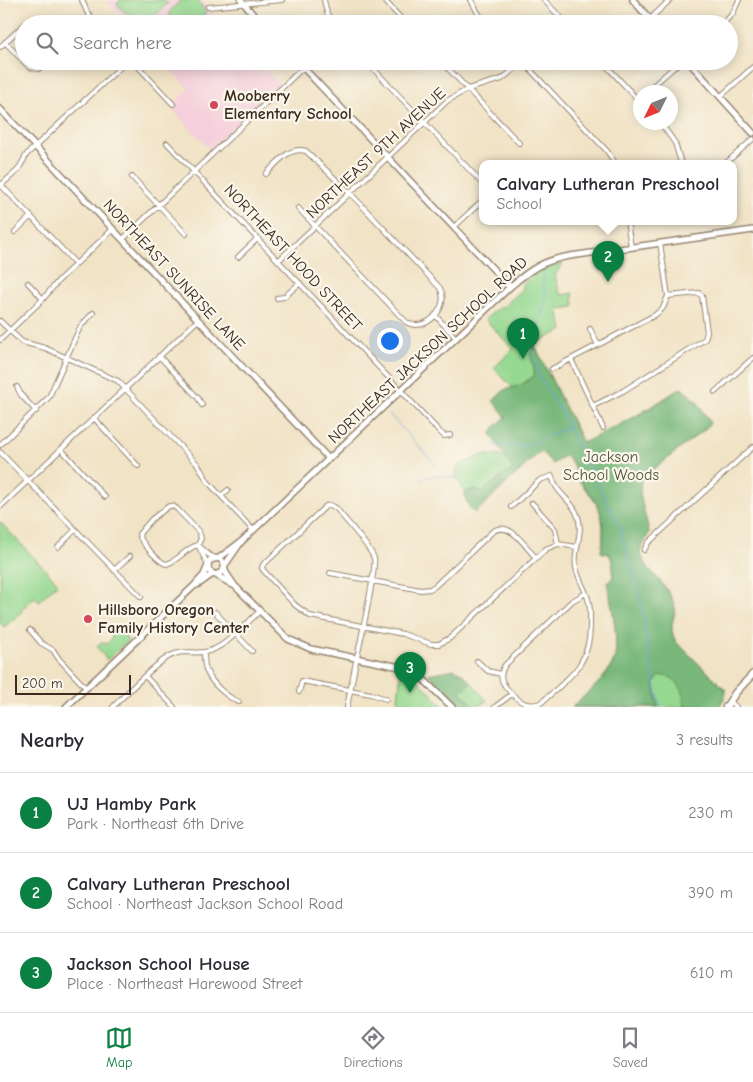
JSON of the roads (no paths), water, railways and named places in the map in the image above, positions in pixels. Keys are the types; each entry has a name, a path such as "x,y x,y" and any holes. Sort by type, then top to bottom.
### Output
{"main road":[{"path":"728,704 753,674"}],"street":[{"path":"82,0 83,6 90,15"},
{"path":"208,7 242,2 282,0"},
{"path":"324,0 329,15"},
{"path":"384,0 398,15"},
{"path":"471,0 480,15"},
{"path":"544,0 558,15"},
{"path":"632,0 646,15"},
{"path":"657,15 670,0"},
{"path":"731,15 739,0"},
{"path":"242,2 253,15"},
{"path":"0,47 15,33"},
{"path":"5,42 15,52"},
{"path":"720,97 753,67"},
{"path":"76,264 0,185 18,170 24,158 117,70"},
{"path":"141,70 173,104"},
{"path":"123,239 301,70"},
{"path":"305,70 510,287"},
{"path":"375,70 479,180"},
{"path":"449,70 519,143"},
{"name":"NORTHEAST 9TH AVENUE","path":"278,260 447,101 468,90 502,79 513,70"},
{"path":"531,70 607,151 612,160"},
{"path":"611,70 633,93"},
{"path":"654,85 671,70"},
{"path":"696,70 753,133"},
{"name":"NORTHEAST SUNRISE LANE","path":"0,109 329,459"},
{"path":"666,130 675,143 679,160"},
{"path":"729,160 753,139"},
{"name":"NORTHEAST HOOD STREET","path":"167,143 440,432 444,436 450,435"},
{"path":"266,174 288,153 299,149 311,155 350,193 440,288 444,295 444,302 435,315 422,324 413,325 406,322 298,208"},
{"path":"132,177 186,234"},
{"path":"454,227 479,204"},
{"path":"15,232 31,216"},
{"path":"627,225 632,247"},
{"path":"0,340 44,299 59,280 113,228"},
{"name":"NORTHEAST JACKSON SCHOOL ROAD","path":"217,558 225,555 242,541 530,270 552,260 753,230"},
{"path":"238,257 258,238"},
{"path":"552,369 655,315 663,308 668,296 660,243"},
{"path":"28,283 44,299"},
{"path":"277,298 284,298 300,283"},
{"path":"592,406 624,392 705,339 707,332 702,296 699,293 668,296"},
{"path":"0,445 49,397 80,327 93,312"},
{"path":"435,315 456,338"},
{"path":"0,507 198,320"},
{"path":"0,321 24,343 45,348 116,380 126,388 198,465 206,480 253,530"},
{"path":"590,329 598,345"},
{"path":"159,356 198,398 202,405"},
{"path":"715,392 753,358"},
{"path":"570,359 603,428"},
{"path":"17,387 36,411"},
{"path":"94,418 138,466"},
{"path":"644,550 648,543 753,446"},
{"path":"61,449 105,497"},
{"path":"0,452 140,598"},
{"path":"511,507 540,480 552,476 558,490 577,514 580,530 576,568 586,593 590,608 589,646 579,666 541,703 530,706 520,703 504,685 501,674 506,663 572,601 586,593"},
{"path":"221,496 228,490"},
{"path":"532,503 555,529 558,544"},
{"path":"347,707 352,691 357,658 363,626 372,581 375,562 374,557 336,508 330,505 326,506 265,563 262,568 295,606 306,614 363,626 403,634 431,644 443,643 450,638 546,548 558,544 577,547"},
{"path":"173,506 201,534 201,541 198,544 189,548 172,562 164,564 141,540 139,534 165,508 173,506"},
{"path":"330,573 421,590 430,590 497,528 513,533 536,558"},
{"path":"58,547 75,530"},
{"name":"NORTHEAST JACKSON SCHOOL ROAD","path":"224,567 242,541"},
{"path":"198,544 209,555 223,562 235,586 280,633 295,644 409,670 423,679 452,707"},
{"path":"198,544 209,571 235,586"},
{"path":"114,570 130,556"},
{"path":"66,707 194,586 204,575 210,560 217,558"},
{"path":"194,586 199,585 209,576 220,574 224,567"},
{"path":"215,612 252,651"},
{"path":"113,707 159,663 178,652 204,653 225,642 259,612"},
{"path":"30,630 41,643 53,650 58,660 86,688"},
{"path":"204,653 209,676 230,699 239,702"},
{"path":"477,661 488,671 501,674"},
{"path":"145,676 174,707"},
{"path":"299,692 302,681 371,694 386,699"},
{"path":"495,707 512,694"},
{"path":"728,704 736,707"}],"waterway":[{"path":"544,271 543,282 546,298 531,345 532,353 541,380 562,413 619,525 642,606 648,649 660,707"},
{"path":"389,414 447,477 456,478"},
{"path":"494,445 525,446 568,427"},
{"path":"422,480 434,476 446,477"}],"place":[{"name":"Mooberry Elementary School","path":"214,105"},
{"name":"Calvary Lutheran Preschool","path":"608,282"},
{"name":"UJ Hamby Park","path":"523,359"},
{"name":"Hillsboro Oregon Family History Center","path":"88,619"},
{"name":"Jackson School House","path":"410,693"}],"park label":[{"name":"Jackson School Woods","path":"611,466"}]}
